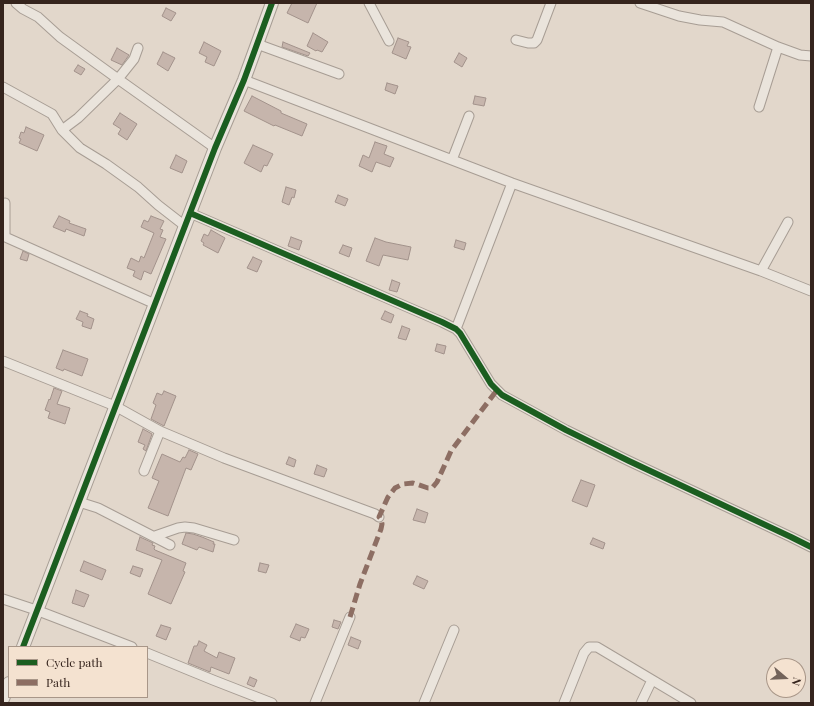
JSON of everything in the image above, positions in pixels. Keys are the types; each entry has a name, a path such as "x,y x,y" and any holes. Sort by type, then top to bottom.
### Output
{"street":[{"path":"16,3 23,9 38,17 53,31 215,148"},
{"path":"22,646 215,148 244,80 272,3"},
{"path":"369,3 389,40"},
{"path":"516,40 534,43 537,40 551,3"},
{"path":"640,3 679,16 723,22 778,48 800,55 811,56"},
{"path":"257,44 339,74"},
{"path":"62,130 78,118 118,79 134,59 138,48"},
{"path":"759,107 778,48"},
{"path":"244,80 512,183 761,271 811,291"},
{"path":"3,87 52,114 62,130 80,148 106,164 138,187 185,226"},
{"path":"452,160 468,116"},
{"path":"456,329 512,183"},
{"path":"5,203 4,236 155,304"},
{"path":"190,213 456,329 460,333 491,384 502,395 566,430 629,461 791,536 811,547"},
{"path":"761,271 788,222"},
{"path":"3,361 115,406 160,431 224,458 379,517"},
{"path":"144,470 160,431"},
{"path":"79,502 98,508 170,545"},
{"path":"155,536 185,527 194,528 234,540"},
{"path":"3,599 129,646"},
{"path":"315,703 350,617"},
{"path":"424,703 454,630"},
{"path":"564,703 584,653 589,647 598,647 691,703"},
{"path":"148,653 272,703"},
{"path":"642,703 652,680"},
{"path":"3,699 8,686"}],"building":[{"path":"292,3 317,3 308,23 287,13"},
{"path":"166,8 176,13 171,21 162,16"},
{"path":"313,33 328,42 322,52 316,51 307,46"},
{"path":"398,38 409,42 407,46 411,47 406,59 392,53"},
{"path":"204,42 221,51 214,66 205,62 207,57 199,53"},
{"path":"283,42 310,53 308,56 282,47"},
{"path":"117,48 129,55 122,65 111,60"},
{"path":"163,52 175,58 168,71 157,64"},
{"path":"459,53 467,58 462,67 454,62"},
{"path":"78,65 85,69 81,75 74,71"},
{"path":"387,83 398,86 395,94 385,90"},
{"path":"252,96 281,111 281,113 307,124 302,136 275,125 274,126 244,111"},
{"path":"475,96 486,98 484,106 473,104"},
{"path":"120,113 137,124 127,140 118,134 121,129 113,124"},
{"path":"26,127 44,135 37,151 19,143 21,139 19,138 21,132 24,133"},
{"path":"375,142 387,146 384,154 394,158 390,167 376,162 372,172 359,166 363,155 369,158"},
{"path":"253,145 273,154 267,166 264,165 261,172 244,163"},
{"path":"176,155 187,161 182,173 170,168"},
{"path":"286,187 296,190 294,198 292,197 289,205 282,202"},
{"path":"338,195 348,199 345,206 335,202"},
{"path":"59,216 70,221 69,223 86,229 84,236 66,229 65,232 53,227"},
{"path":"151,216 164,221 160,229 163,230 160,237 166,239 151,274 144,271 141,280 133,276 135,271 127,268 131,258 139,262 141,256 144,258 154,233 141,227 144,220 148,222"},
{"path":"211,230 225,238 218,253 203,245 204,243 201,241 204,234 208,236"},
{"path":"291,237 302,241 299,250 288,246"},
{"path":"375,238 386,242 411,247 408,260 383,255 379,266 366,261"},
{"path":"456,240 466,243 464,250 454,247"},
{"path":"343,245 352,248 349,257 339,253"},
{"path":"23,251 29,254 27,261 20,259"},
{"path":"253,257 262,261 257,272 247,268"},
{"path":"392,280 400,283 397,292 389,290"},
{"path":"80,311 88,314 87,316 94,319 91,329 82,326 83,322 76,319"},
{"path":"385,311 394,315 391,323 381,319"},
{"path":"402,326 410,329 406,340 398,338"},
{"path":"437,344 446,346 444,354 435,351"},
{"path":"63,350 88,359 82,376 64,369 63,371 56,368"},
{"path":"54,388 62,391 57,404 70,408 65,424 48,418 50,412 45,410"},
{"path":"164,391 176,396 164,426 151,419 156,405 153,403 157,393 162,395"},
{"path":"143,429 152,434 146,451 143,449 145,445 138,442"},
{"path":"189,450 198,454 191,470 186,468 168,516 148,508 159,481 152,478 162,454 180,462 183,457 185,458"},
{"path":"289,457 296,460 294,467 286,464"},
{"path":"317,465 327,469 324,477 314,474"},
{"path":"581,480 595,485 587,507 572,501"},
{"path":"417,509 428,513 425,523 413,520"},
{"path":"186,533 214,542 213,552 199,547 197,550 182,544"},
{"path":"140,537 153,543 152,545 155,546 155,550 186,563 183,571 185,572 171,604 148,594 162,560 136,550"},
{"path":"593,538 605,543 603,549 590,544"},
{"path":"84,561 106,570 102,580 80,571"},
{"path":"260,563 269,565 266,573 258,571"},
{"path":"133,566 143,569 140,577 130,573"},
{"path":"417,576 428,581 424,589 413,584"},
{"path":"76,590 89,595 84,607 72,603"},
{"path":"334,620 341,622 338,629 332,627"},
{"path":"296,624 309,629 305,638 301,637 300,641 290,637"},
{"path":"161,625 171,628 166,640 156,636"},
{"path":"351,637 361,641 358,649 348,645"},
{"path":"199,641 207,645 204,651 217,658 219,652 235,658 229,674 211,667 210,672 188,663 194,646 197,646"},
{"path":"250,677 257,680 254,687 247,684"}],"marked path":[{"path":"350,617 360,584 381,529 382,524 379,517 388,497 395,488 403,484 413,483 432,488 437,482 451,451 497,390"}],"cycle path":[{"path":"23,646 215,148 244,80 272,3"},
{"path":"190,213 456,329 460,333 491,384 502,395 566,430 629,461 811,547"}]}
